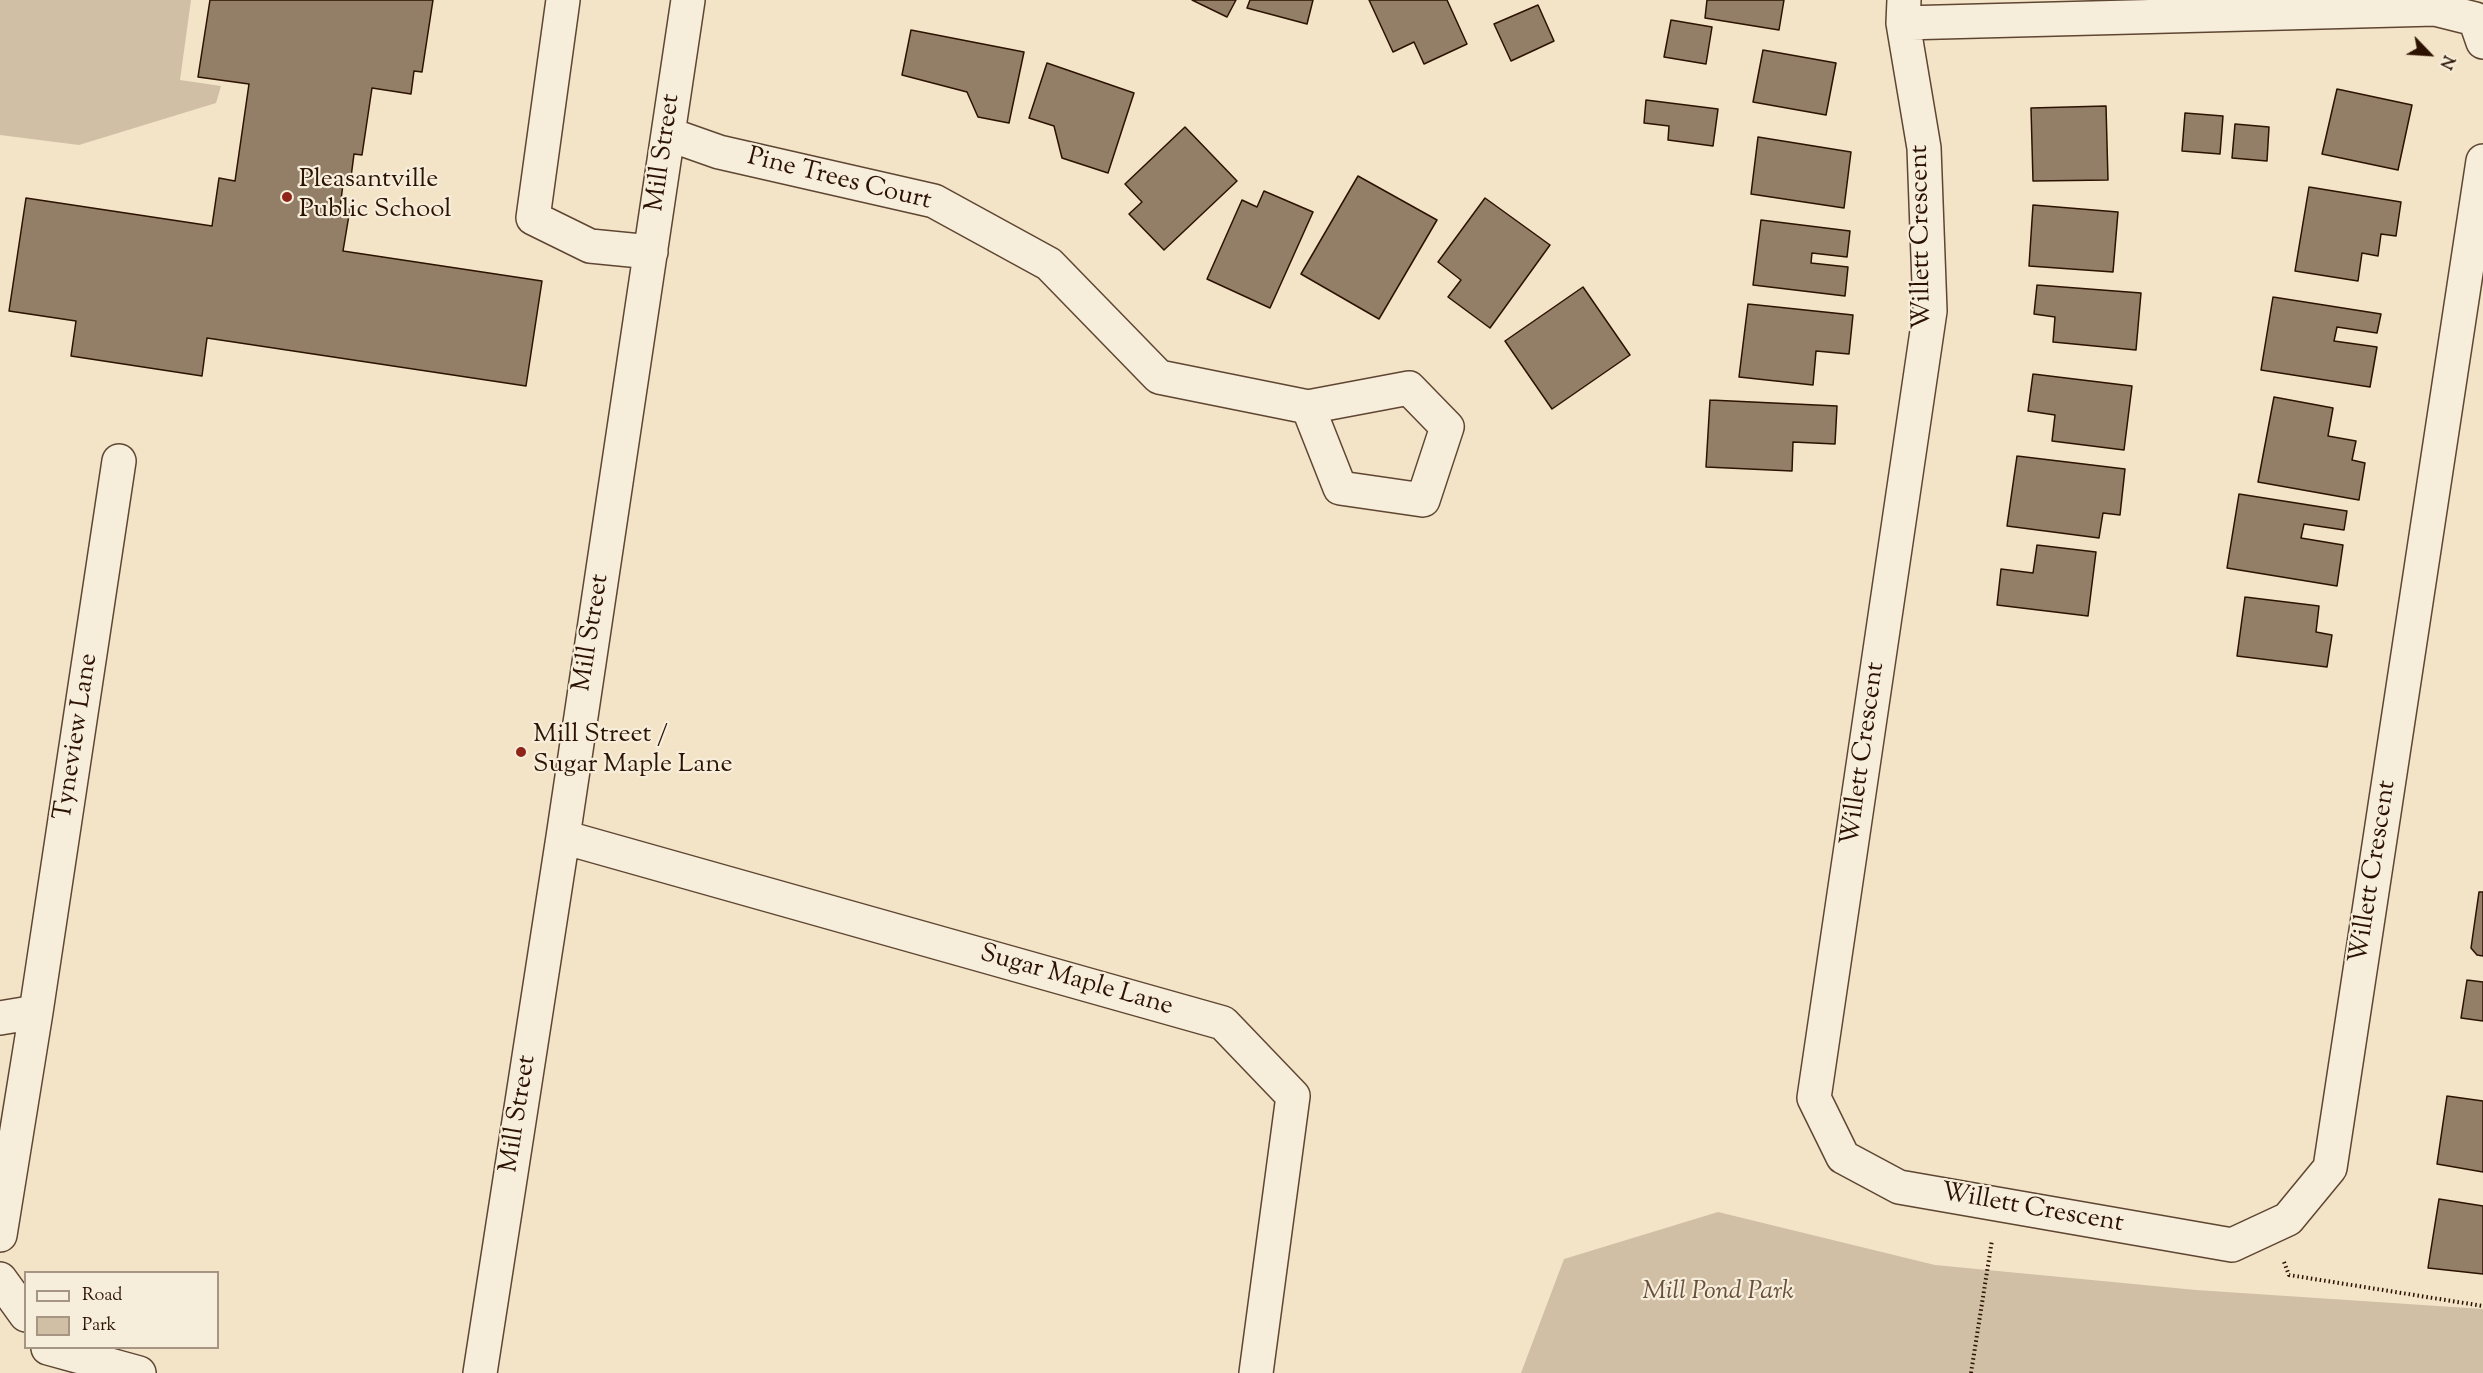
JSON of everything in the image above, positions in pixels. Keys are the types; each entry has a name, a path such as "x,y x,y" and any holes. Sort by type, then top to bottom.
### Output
{"street":[{"path":"563,0 533,218 591,246 651,252"},
{"name":"Mill Street","path":"480,1373 688,0"},
{"name":"Willett Crescent","path":"2483,42 2475,19 2435,9 1903,12 1924,148 1930,311 1814,1098 1843,1156 1899,1187 2232,1245 2288,1219 2330,1168 2483,161"},
{"name":"Pine Trees Court","path":"668,134 719,152 933,201 1049,264 1159,377 1308,407"},
{"name":"Tyneview Lane","path":"0,1235 119,461"},
{"name":"Sugar Maple Lane","path":"563,837 1222,1023 1293,1096 1256,1373"},
{"path":"0,1018 36,1012"},
{"path":"0,1279 24,1312"},
{"path":"55,1349 139,1373"}],"path":[{"path":"1971,1373 1998,1204"},
{"path":"2271,1227 2289,1275 2483,1306"}],"green space":[{"path":"0,0 191,0 180,80 221,86 216,103 79,145 0,135"},
{"name":"Mill Pond Park","path":"1718,1212 1935,1265 2196,1290 2483,1309 2483,1373 1521,1373 1564,1259"}],"building":[{"path":"210,0 433,0 422,72 414,71 411,94 372,88 362,155 354,154 350,185 343,184 340,208 350,209 343,251 542,281 526,386 207,338 202,376 71,356 76,321 9,311 26,198 212,226 219,178 235,181 249,84 198,77"},
{"path":"1192,0 1236,0 1227,17"},
{"path":"1250,0 1313,0 1307,24 1247,8"},
{"path":"1369,0 1447,0 1467,44 1424,64 1414,42 1393,52"},
{"path":"1707,0 1784,0 1779,30 1705,18"},
{"path":"1538,5 1554,41 1511,61 1494,24"},
{"path":"1671,20 1712,27 1706,64 1664,57"},
{"path":"911,30 1024,52 1009,123 978,117 967,92 902,75"},
{"path":"1763,50 1836,63 1826,115 1753,102"},
{"path":"1047,63 1134,93 1108,173 1062,158 1054,126 1029,118"},
{"path":"2337,89 2412,105 2398,170 2322,154"},
{"path":"1646,100 1718,109 1713,146 1668,140 1669,126 1644,123"},
{"path":"2106,106 2108,180 2033,181 2031,108"},
{"path":"2185,113 2223,116 2220,154 2182,151"},
{"path":"2235,124 2269,127 2267,161 2232,158"},
{"path":"1185,127 1237,181 1164,250 1129,214 1142,202 1125,184"},
{"path":"1758,137 1851,152 1844,208 1751,194"},
{"path":"1358,176 1437,220 1379,319 1301,274"},
{"path":"2309,187 2401,202 2396,236 2381,234 2378,256 2362,253 2358,281 2295,271"},
{"path":"1264,191 1313,212 1270,308 1207,279 1242,200 1257,207"},
{"path":"1485,198 1550,245 1490,328 1448,297 1461,280 1438,262"},
{"path":"2033,205 2118,212 2113,272 2029,266"},
{"path":"1761,220 1850,231 1847,257 1812,253 1811,263 1848,267 1845,296 1753,285"},
{"path":"2037,285 2141,293 2136,350 2053,342 2055,317 2034,314"},
{"path":"1583,287 1630,355 1552,409 1505,341"},
{"path":"2273,297 2381,314 2377,333 2337,327 2334,341 2377,347 2370,387 2261,370"},
{"path":"1748,304 1853,315 1849,354 1816,351 1813,385 1739,377"},
{"path":"2033,374 2132,386 2124,450 2052,441 2055,415 2028,411"},
{"path":"2274,397 2333,408 2328,436 2356,441 2352,460 2365,463 2359,500 2258,482"},
{"path":"1710,400 1837,406 1835,444 1793,442 1792,471 1706,467"},
{"path":"2017,456 2125,469 2120,515 2103,513 2099,538 2007,526"},
{"path":"2239,494 2347,511 2344,530 2304,524 2301,538 2343,545 2337,586 2227,568"},
{"path":"2037,545 2096,552 2088,616 1997,605 2001,569 2033,573"},
{"path":"2245,597 2319,606 2316,632 2332,635 2327,667 2237,656"},
{"path":"2479,892 2483,892 2483,956 2477,955 2471,948"},
{"path":"2467,980 2483,982 2483,1021 2461,1018"},
{"path":"2447,1096 2483,1101 2483,1172 2437,1164"},
{"path":"2439,1199 2483,1206 2483,1274 2428,1268"}],"place":[{"name":"Pleasantville Public School","path":"287,197"},
{"name":"Mill Street / Sugar Maple Lane","path":"521,752"}]}
